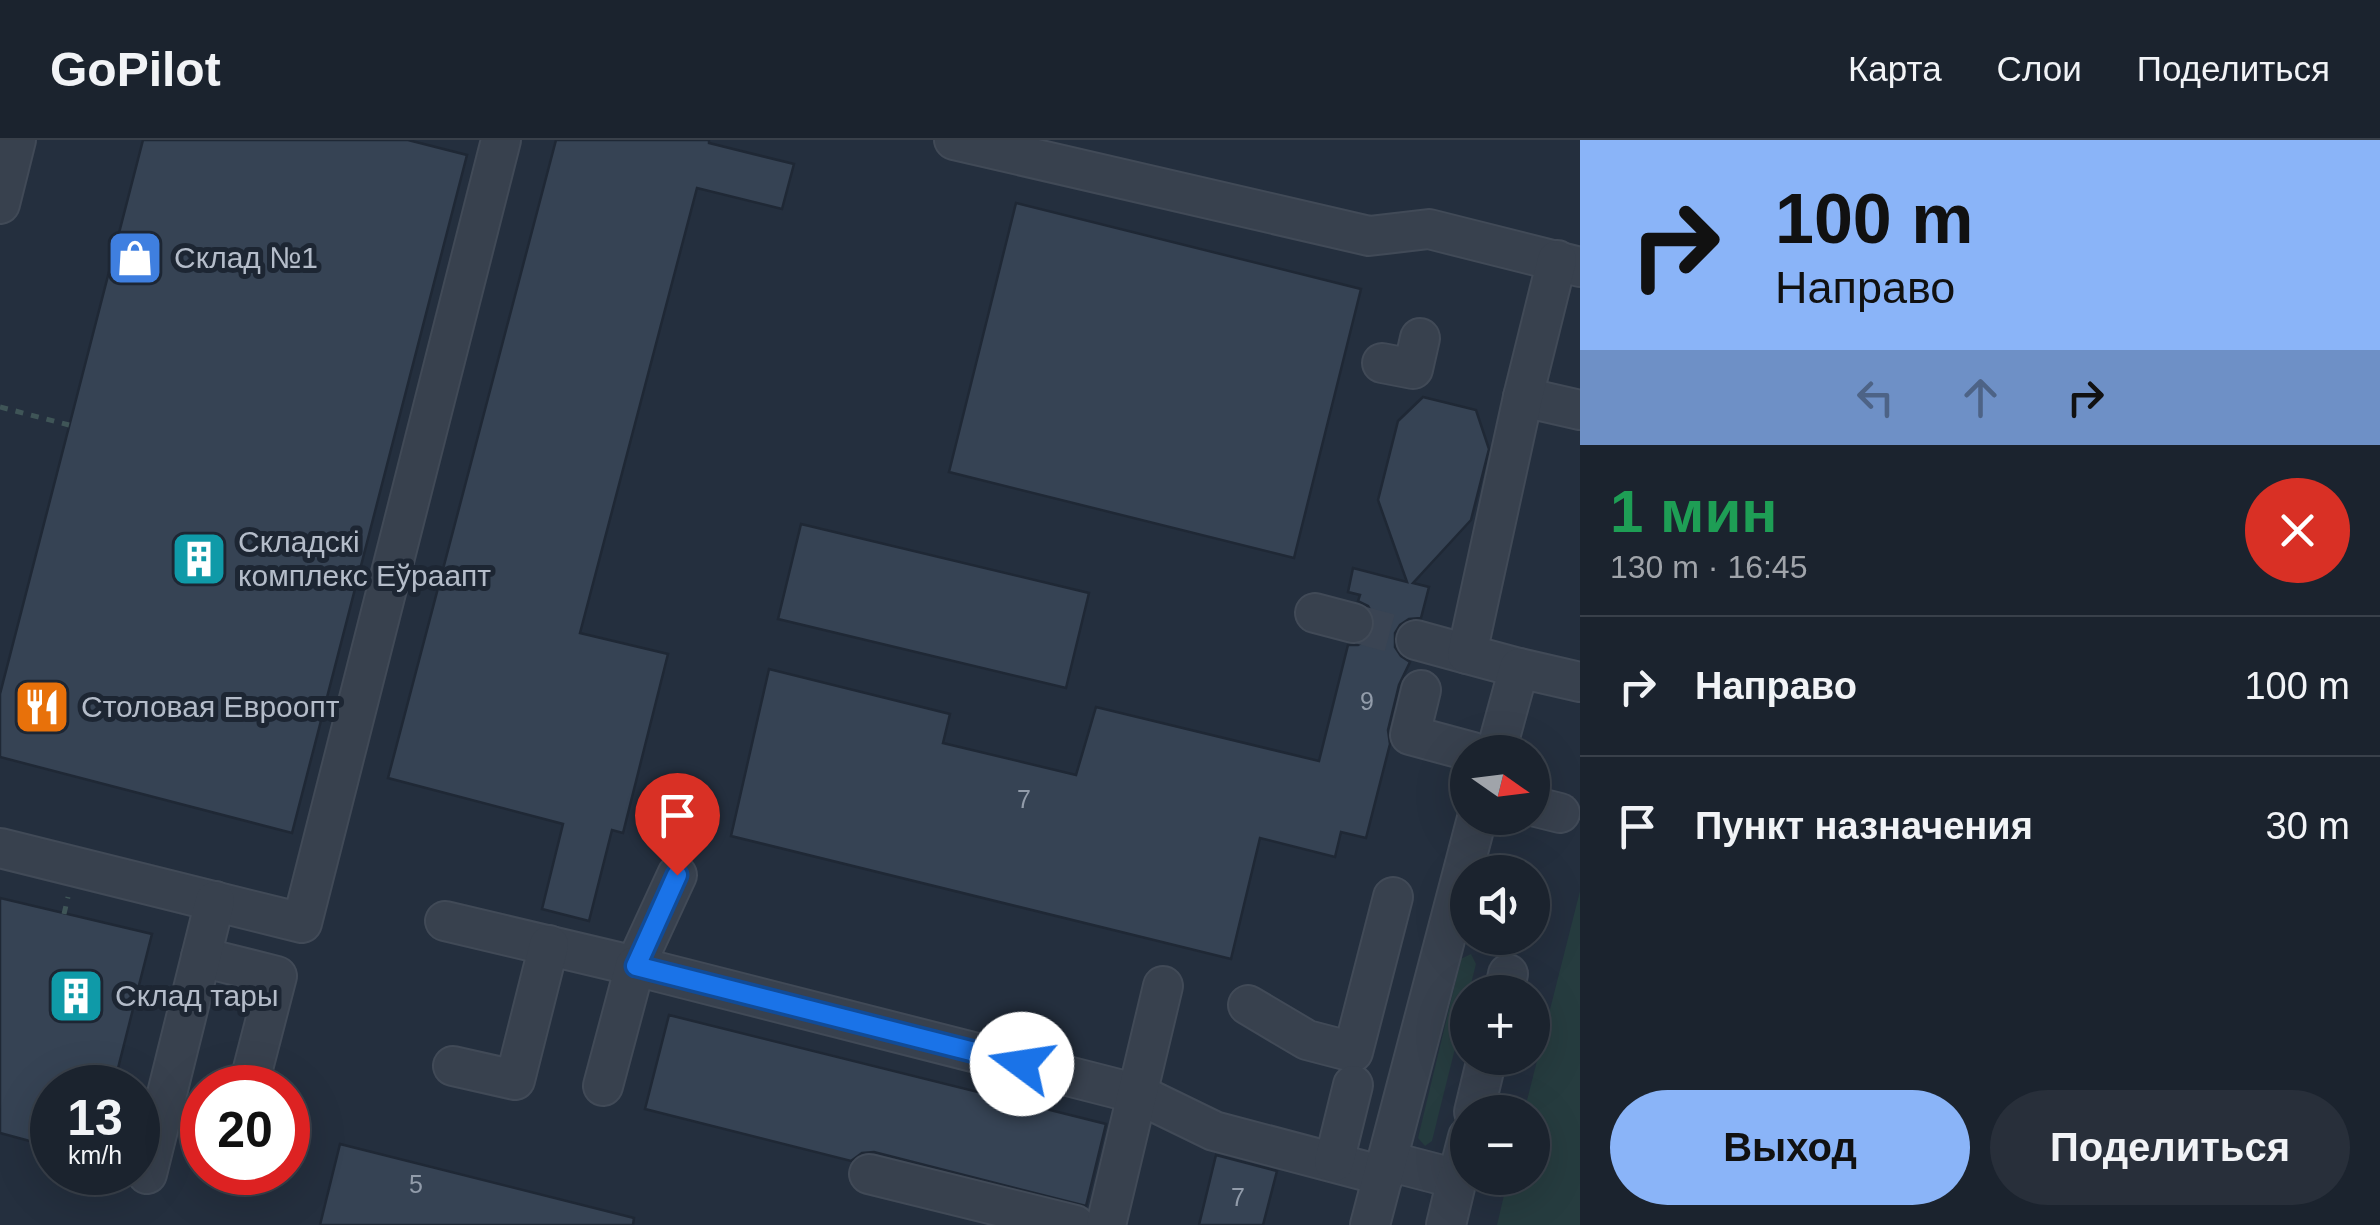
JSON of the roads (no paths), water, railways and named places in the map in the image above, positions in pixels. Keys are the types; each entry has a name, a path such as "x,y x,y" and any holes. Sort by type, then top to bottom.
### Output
{"street":[{"path":"0,204 16,140"},
{"path":"0,848 302,924 501,140"},
{"path":"954,140 1370,236 1429,230 1569,264 1523,397 1466,654"},
{"path":"1382,363 1413,369 1420,338"},
{"path":"1523,397 1580,410"},
{"path":"1315,613 1353,624"},
{"path":"1416,640 1580,682"},
{"path":"1501,735 1519,668"},
{"path":"1420,690 1410,736 1450,746"},
{"path":"1370,1225 1474,835"},
{"path":"603,1086 636,966 677,875"},
{"path":"1334,1162 1393,897"},
{"path":"189,1065 201,957 215,900"},
{"path":"445,921 1138,1094 1214,1130 1334,1162 1450,1178"},
{"path":"453,1066 515,1080 549,946"},
{"path":"201,957 277,976 254,1065"},
{"path":"1106,1225 1163,986"},
{"path":"1248,1005 1353,1069 1414,1064"},
{"path":"160,1148 180,1104"},
{"path":"868,1174 1075,1225"},
{"path":"1446,1225 1453,1195"}],"tunnel":[{"path":"1353,623 1416,640"}],"place":[{"name":"Склад №1","path":"135,258"},
{"name":"Складскі комплекс Еўраапт","path":"199,559"},
{"name":"Столовая Евроопт","path":"42,707"},
{"name":"Склад тары","path":"76,996"}]}
